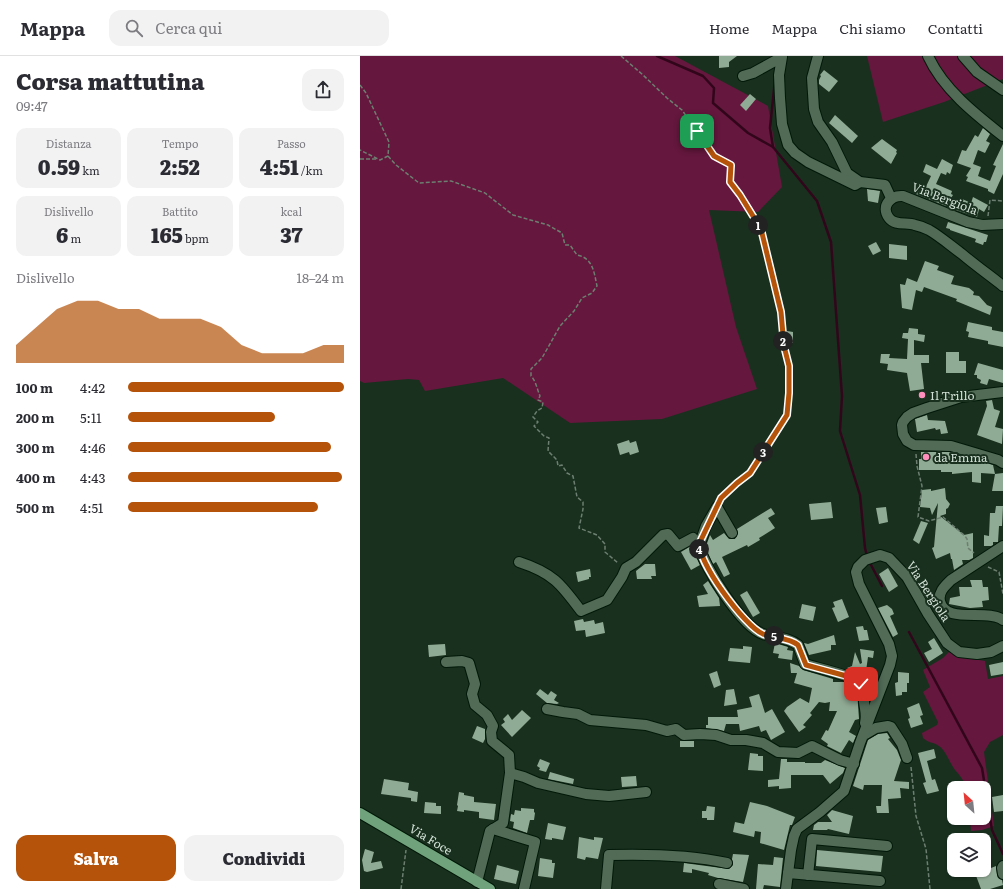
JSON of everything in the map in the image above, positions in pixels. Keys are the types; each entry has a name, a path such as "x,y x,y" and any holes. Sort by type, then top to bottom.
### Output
{"main road":[{"name":"Via Foce","path":"360,813 490,889"}],"street":[{"path":"744,76 753,73 782,56 779,74 780,98 782,124 788,145 795,153 808,162 855,185 860,182"},
{"path":"818,56 812,78 814,109 818,122 832,142 847,173 860,182 885,185 891,198 886,208 890,218 896,222 915,225 930,231 1003,286"},
{"path":"928,56 940,77 982,120 1003,136"},
{"path":"963,56 977,72 1003,90"},
{"name":"Via Bergiola","path":"891,198 898,196 907,197 968,222 982,225 999,224"},
{"path":"1002,461 951,446 916,446 907,441 902,428 904,419 913,413 961,398 1003,392"},
{"path":"699,546 706,526 717,507 732,533"},
{"path":"519,562 549,575 563,587 581,612 607,600 626,568 636,562 665,534 668,534 676,546 693,538 699,546 707,567 737,611 752,626 762,634 784,638 797,643 806,665 850,677 863,685 867,716 863,729 864,735 844,791 820,812 797,829 794,836 786,889"},
{"name":"Via Bergiola","path":"1003,546 943,587 940,596 940,604 946,610 956,614 989,614 1003,620"},
{"name":"Via Bergiola","path":"864,735 892,656 889,644 865,595 856,572 858,567 870,558 880,555 889,558 898,566 907,577 928,614 947,643 959,652 985,653 1003,646"},
{"path":"446,662 462,661 469,663 475,684 472,694 474,705 487,715 493,726 491,732 492,741 509,755 510,774 503,823 490,831 477,882"},
{"path":"547,709 578,714 590,720 646,725 667,731 676,729 684,735 716,735 731,740 746,740 762,743 778,752 798,753 812,746 840,760 854,764"},
{"path":"864,735 876,728 891,727 902,744 907,758"},
{"path":"510,774 524,777 538,783 586,794 609,796 646,792"},
{"path":"494,829 535,842 524,889"},
{"path":"808,875 812,839 887,846"},
{"path":"606,889 609,855 667,856 713,860 727,863"},
{"path":"1003,866 1003,874"},
{"path":"788,873 880,881"},
{"path":"719,884 744,889"}],"path":[{"path":"622,56 682,110 714,156 731,165 730,182 761,229 780,305 784,346 789,366 787,415 750,473 725,493 717,507"},
{"path":"360,85 366,93 390,142 388,156 396,165 419,183 451,181 485,193 513,215 548,225 562,233 565,245 570,245 577,255 583,256 589,261 594,271 597,286 592,293 582,298 574,311 560,326 542,358 531,369 531,376 535,380 535,386 540,396 538,400 543,402 542,408 533,416 538,422 534,426 544,436 549,438 548,451 557,460 558,466 562,465 567,473 573,476 577,497 583,502 579,528 597,535 605,544 605,552 615,562 626,568"},
{"path":"360,150 380,160"},
{"path":"360,159 380,160 388,156"},
{"path":"999,224 988,222 990,200 1003,201"},
{"path":"916,446 917,466 922,486 918,517 929,521 943,517 965,536 967,539 968,548 983,559 986,566 999,572 1003,594"},
{"path":"907,758 911,766 916,816 926,849 930,889"},
{"path":"401,889 408,840"}],"shaded area":[{"path":"360,56 675,56 768,106 782,187 758,212 709,210 736,327 757,389 662,419 570,423 503,378 425,391 419,380 408,379 364,383 360,381"},
{"path":"867,56 1003,56 1003,79 944,102 883,122"},
{"path":"951,650 961,657 985,661 988,679 1003,676 1003,735 990,742 984,752 988,781 964,781 942,748 923,738 922,733 937,725 938,722 923,692 930,687 923,670 943,658"},
{"path":"991,804 994,826 982,830 971,831 971,825 991,825"}],"building":[{"path":"719,56 737,56 729,62 729,67 719,68"},
{"path":"824,70 838,81 829,92 819,84 820,75"},
{"path":"750,94 756,99 746,111 740,105"},
{"path":"835,115 858,136 852,143 829,123"},
{"path":"983,128 990,134 986,141 990,143 985,153 978,150 973,164 981,167 978,176 990,181 996,166 993,165 1003,144 1003,174 994,194 988,191 988,189 966,181 968,177 966,176 971,168 957,163 962,150 966,151 975,135 978,137"},
{"path":"882,139 897,150 891,164 871,148"},
{"path":"942,159 953,165 950,174 947,172 946,175 941,173 936,184 952,191 951,194 953,195 946,206 916,194 918,191 923,193 931,176 923,172 926,164 937,169"},
{"path":"867,189 880,191 878,203 868,201"},
{"path":"973,197 988,205 984,212 979,209 977,217 956,210 960,198 971,203"},
{"path":"948,222 988,235 986,242 984,242 983,245 975,242 976,239 946,228"},
{"path":"876,242 881,251 873,255 868,246"},
{"path":"889,244 907,246 907,260 889,258"},
{"path":"925,261 939,266 937,270 954,276 951,284 969,288 974,292 973,295 979,296 987,305 992,307 990,315 956,301 957,299 924,287 922,292 916,290 912,310 902,308 900,284 905,285 907,278 917,282"},
{"path":"968,322 992,327 992,330 1003,332 1003,347 988,344 988,341 968,337 969,332 966,331"},
{"path":"909,328 918,329 918,334 925,335 924,342 914,340 914,355 929,355 929,363 921,363 924,389 910,391 907,373 887,370 888,364 880,363 881,354 890,354 889,358 907,359 908,339 902,338 903,333 908,333"},
{"path":"787,331 793,332 793,343 785,342"},
{"path":"946,352 959,352 959,361 966,361 966,373 946,373"},
{"path":"978,363 1003,370 1003,383 989,379 987,385 980,383 981,380 977,378 977,375 974,375"},
{"path":"992,400 994,409 1000,411 995,427 1003,429 1002,444 977,435 987,406 986,401"},
{"path":"927,415 928,420 945,421 948,433 941,434 940,429 936,430 935,428 917,432 915,419"},
{"path":"629,440 630,443 636,441 639,452 630,455 629,452 620,455 617,444"},
{"path":"921,452 950,452 993,465 995,474 981,473 981,483 972,482 972,472 952,474 952,472 941,472 941,470 919,470 919,459 921,459"},
{"path":"1003,473 1003,491 992,491 995,474"},
{"path":"945,488 946,499 950,504 946,509 946,514 940,516 964,535 973,533 973,558 969,560 962,560 963,564 954,570 950,553 936,559 932,548 934,547 938,503 932,515 930,508 920,507 922,490 931,489 931,491"},
{"path":"831,502 833,518 811,520 809,504"},
{"path":"996,506 1003,506 1002,526 999,526 998,542 993,542 993,545 991,546 984,546 984,535 989,536 990,513 995,513"},
{"path":"886,507 888,522 879,524 876,508"},
{"path":"771,508 775,514 768,518 775,528 748,547 747,545 722,557 730,574 724,577 716,562 713,564 708,553 706,546 710,535 713,540 724,533 729,539 735,539 738,533 737,529"},
{"path":"921,521 928,523 919,544 913,540"},
{"path":"691,546 700,565 691,570 681,552"},
{"path":"645,564 655,564 656,576 651,576 652,579 637,579 636,571"},
{"path":"888,568 898,586 889,592 879,574"},
{"path":"590,569 591,577 578,582 576,572"},
{"path":"970,580 982,580 983,587 988,587 989,600 982,601 983,607 970,608 949,604 950,598 960,596 959,587 972,587"},
{"path":"708,581 719,598 720,606 699,607 697,596 708,594 703,585"},
{"path":"747,591 760,613 753,617 740,595"},
{"path":"842,599 849,617 838,622 832,608 835,607 833,602"},
{"path":"802,604 816,607 813,621 799,618"},
{"path":"887,605 892,609 894,614 890,616 898,634 893,637 878,608"},
{"path":"583,619 584,622 594,620 595,624 603,622 605,633 586,637 585,630 576,631 574,621"},
{"path":"863,626 864,630 867,630 869,640 859,641 856,627"},
{"path":"834,635 836,645 831,645 831,650 809,655 804,643 808,644"},
{"path":"934,638 943,653 929,662 924,653 932,649 928,642"},
{"path":"775,643 788,647 787,650 793,651 792,660 778,658 779,654 773,653"},
{"path":"445,644 446,655 429,657 428,645"},
{"path":"743,646 752,647 750,663 728,661 730,648 743,649"},
{"path":"860,649 874,651 873,658 868,657 865,678 858,674 858,670 847,668 852,666 855,652 860,664 862,663"},
{"path":"1003,662 1003,674 991,676 989,665"},
{"path":"790,663 799,666 803,670 833,679 833,682 845,682 857,690 859,719 855,720 849,732 856,736 853,743 849,740 841,753 827,746 828,744 821,739 826,730 828,731 837,711 829,711 830,702 819,702 810,713 812,715 803,725 806,727 799,732 784,711 787,707 800,698 809,703 812,688 794,683 797,673 791,673"},
{"path":"717,671 721,685 714,688 709,674"},
{"path":"898,672 909,673 909,683 907,683 907,692 902,692 902,695 896,696 895,683 898,682"},
{"path":"540,689 548,695 551,691 557,695 554,700 559,703 547,703 536,694"},
{"path":"734,689 737,704 724,706 726,690"},
{"path":"759,694 765,713 772,709 785,732 771,740 766,730 761,732 759,726 740,731 739,724 726,724 724,731 706,728 706,725 708,725 708,717 738,717 737,710 752,707 749,697"},
{"path":"919,703 923,715 920,716 923,724 911,728 907,708"},
{"path":"522,710 531,718 512,737 501,725 505,722 503,719 508,714 512,720"},
{"path":"477,726 485,729 485,739 483,743 472,738"},
{"path":"887,733 890,738 888,739 897,750 901,760 894,781 909,782 909,789 900,788 901,798 888,799 889,813 877,813 876,806 881,806 882,785 864,785 863,790 853,786 868,740 878,734"},
{"path":"680,741 694,741 694,747 680,747"},
{"path":"934,749 936,758 927,761 932,780 935,779 939,791 927,794 923,783 926,782 918,753"},
{"path":"750,753 763,756 763,771 748,770"},
{"path":"540,759 550,763 546,772 539,770 540,768 537,766"},
{"path":"781,759 787,759 787,762 805,763 821,763 825,760 845,768 843,773 830,784 823,775 791,775 791,788 779,789 779,786 768,787 768,780 779,779"},
{"path":"550,772 574,779 573,784 548,779"},
{"path":"636,776 637,786 622,787 621,777"},
{"path":"384,779 409,783 408,790 418,792 417,802 411,801 411,798 381,794"},
{"path":"459,792 464,793 464,795 474,797 474,802 496,804 494,820 479,818 479,812 464,810 464,812 457,811"},
{"path":"1003,795 1003,811 994,812 992,797"},
{"path":"425,802 436,803 436,806 441,806 441,814 424,813"},
{"path":"750,802 767,806 795,817 792,825 790,825 784,850 760,843 761,832 755,831 754,837 733,832 735,822 744,824"},
{"path":"707,806 715,807 714,820 702,818 702,811 706,811"},
{"path":"521,808 534,809 535,813 534,820 530,820 527,833 513,828 514,822 510,821 511,814 514,815 515,810 521,811"},
{"path":"832,810 853,816 849,834 828,829 813,830 814,825 818,822 832,822 827,815"},
{"path":"548,823 566,827 563,840 552,838 552,840 545,839"},
{"path":"579,837 594,840 594,837 603,838 598,859 586,857 585,860 577,858"},
{"path":"365,849 374,852 371,863 381,861 383,868 367,872 364,871 362,860"},
{"path":"817,850 883,856 881,872 816,866"},
{"path":"733,854 749,855 743,882 718,878 708,875 709,873 692,869 692,873 683,872 684,863 729,869 733,865"},
{"path":"774,857 783,858 780,887 764,885 763,889 756,889 758,864 773,865"},
{"path":"540,858 552,860 552,863 555,863 553,878 538,876"},
{"path":"497,865 519,871 516,884 494,879"},
{"path":"996,866 998,878 1002,880 1003,885 990,889 981,889 976,877 991,877 991,868"}],"waterway":[{"path":"657,56 703,76 714,88 713,103 748,133 773,147 817,201 831,242 842,396 840,431 860,495 867,556"},
{"path":"773,147 770,128 775,80"},
{"path":"869,561 882,586"},
{"path":"909,632 982,768 992,830 1003,854"}],"place":[{"name":"Il Trillo","path":"922,395"},
{"name":"da Emma","path":"926,457"}],"route":[{"path":"697,131 714,156 731,165 730,182 761,229 781,312 784,346 789,366 787,415 750,473 725,493 706,526 700,542 700,550 707,567 737,611 752,626 762,634 784,638 797,643 806,665 850,677 861,684"}]}
